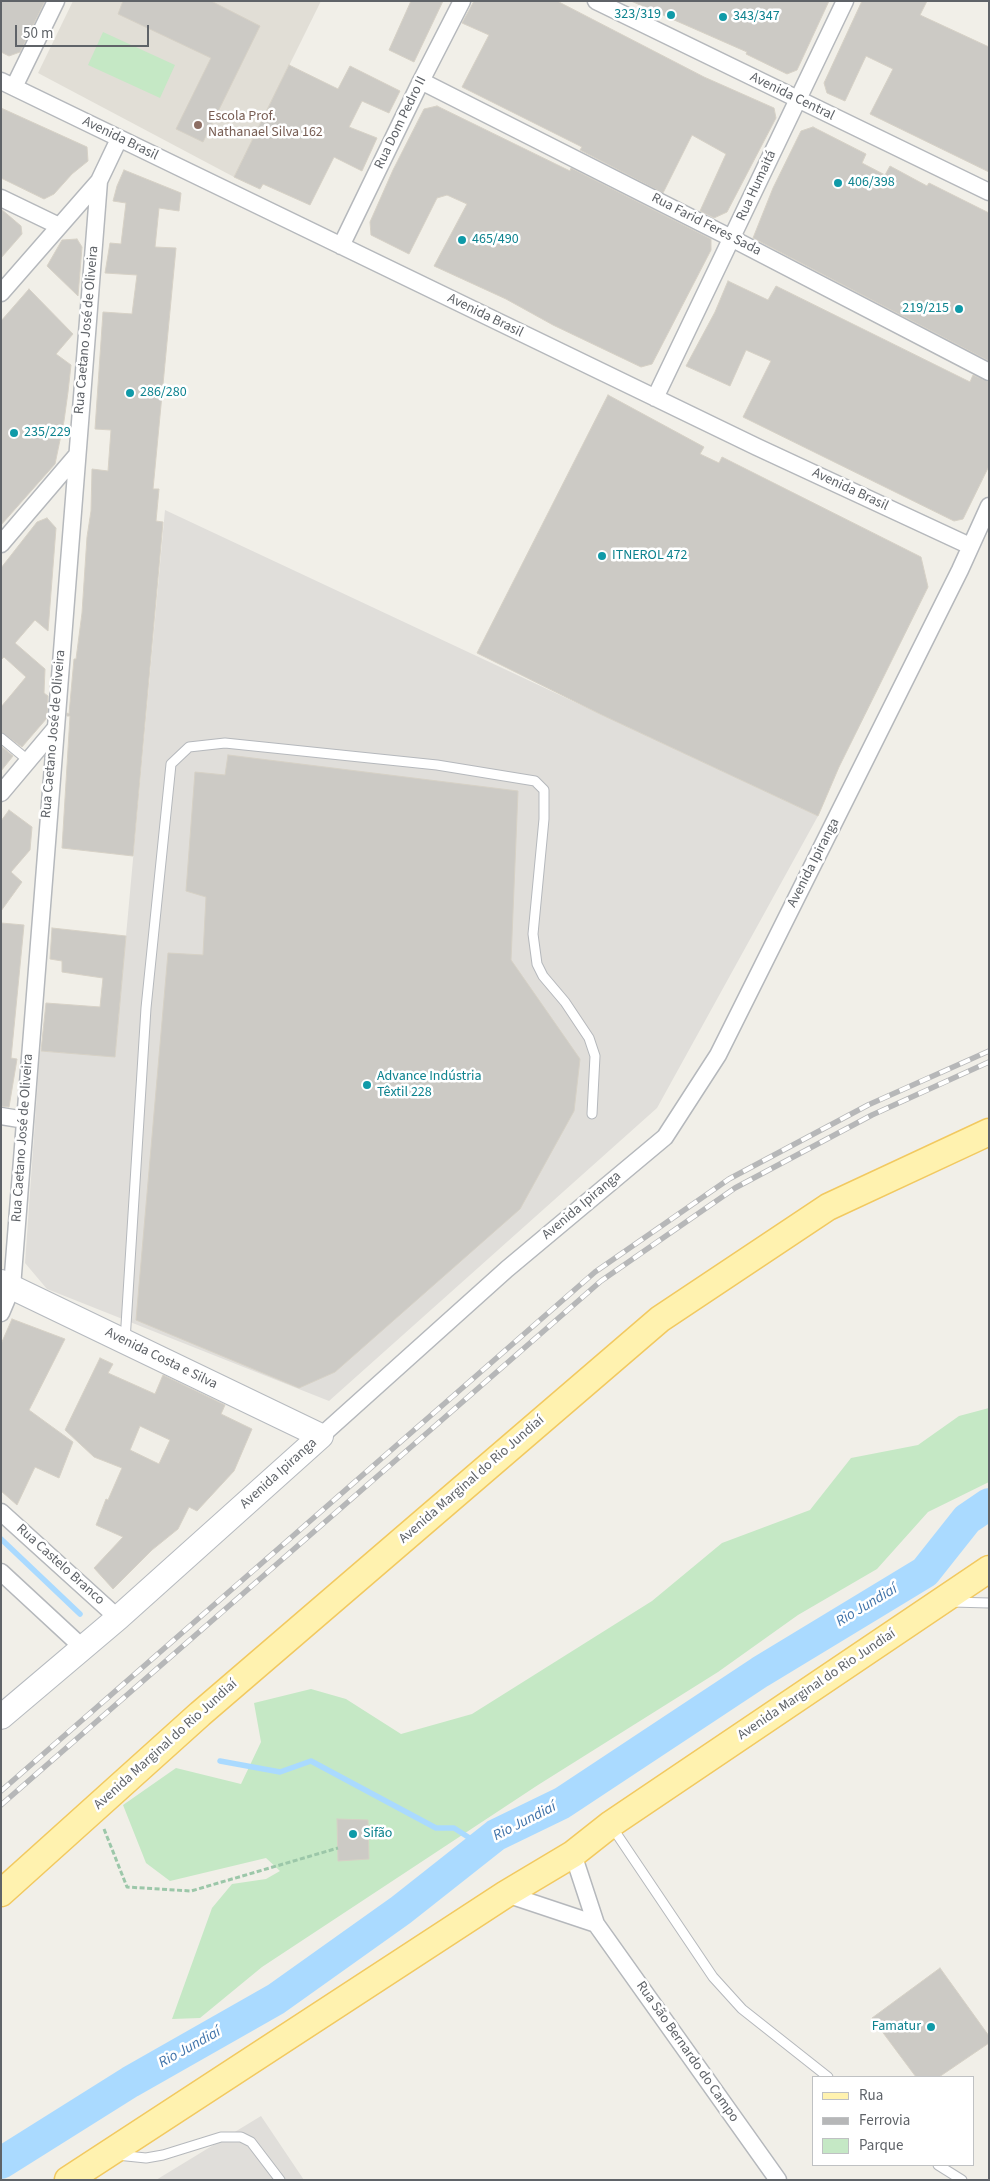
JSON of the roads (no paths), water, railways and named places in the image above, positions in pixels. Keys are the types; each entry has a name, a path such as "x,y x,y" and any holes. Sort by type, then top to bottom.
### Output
{"main road":[{"name":"Avenida Marginal do Rio Jundiaí","path":"1,1894 200,1714 660,1319 828,1206 989,1132"},
{"name":"Avenida Costa e Silva","path":"6,1284 321,1436"},
{"name":"Avenida Ipiranga","path":"1,1717 115,1620 321,1436"},
{"name":"Avenida Marginal do Rio Jundiaí","path":"68,2180 506,1894 573,1854 611,1824 989,1569"}],"street":[{"path":"8,84 56,1"},
{"name":"Rua Dom Pedro II","path":"341,246 462,1"},
{"name":"Avenida Central","path":"596,1 989,192"},
{"name":"Rua Humaitá","path":"655,398 733,239 845,1"},
{"name":"Rua Farid Feres Sada","path":"421,81 733,239 989,372"},
{"name":"Avenida Brasil","path":"8,84 655,398 970,546"},
{"path":"1,293 99,181 119,139"},
{"name":"Rua Caetano José de Oliveira","path":"6,1284 25,1120 54,730 99,181"},
{"path":"1,198 58,226"},
{"path":"1,544 77,455"},
{"name":"Avenida Ipiranga","path":"321,1436 507,1269 665,1137 718,1055 956,579 989,506"},
{"path":"1,793 54,730"},
{"path":"1,1116 25,1120"},
{"path":"1,1313 6,1284"},
{"name":"Rua Castelo Branco","path":"1,1512 115,1620"},
{"path":"1,1572 85,1644"},
{"name":"Rua São Bernardo do Campo","path":"573,1854 596,1924 778,2180"},
{"path":"506,1894 596,1924"}],"lane":[{"path":"1,738 29,761"},
{"path":"124,1341 146,1008 172,764 189,747 225,743 438,765 534,781 544,790 544,820 533,934 537,964 543,976 565,1002 589,1038 595,1056 592,1114"},
{"path":"940,1602 989,1603"},
{"path":"611,1824 713,1976 742,2009 827,2076"},
{"path":"107,2154 146,2158 163,2155 221,2137 241,2137 251,2142 280,2180"},
{"path":"940,2166 962,2180"}],"waterway":[{"name":"Rio Jundiaí","path":"1,2163 130,2082 276,1999 401,1910 496,1835 562,1803 760,1672 925,1572 967,1519 989,1504"},
{"path":"1,1539 80,1614"},
{"path":"220,1761 280,1772 311,1761 436,1828 454,1828 482,1846"}],"railway":[{"path":"1,1791 595,1272 729,1179 868,1105 989,1051"},
{"path":"1,1805 601,1281 735,1188 872,1115 989,1062"}],"place":[{"name":"323/319","path":"671,15"},
{"name":"343/347","path":"723,17"},
{"name":"Escola Prof. Nathanael Silva 162","path":"198,125"},
{"name":"406/398","path":"838,183"},
{"name":"465/490","path":"462,240"},
{"name":"219/215","path":"959,309"},
{"name":"286/280","path":"130,393"},
{"name":"235/229","path":"14,433"},
{"name":"ITNEROL 472","path":"602,556"},
{"name":"Advance Indústria Têxtil 228","path":"367,1085"},
{"name":"Sifão","path":"353,1834"},
{"name":"Famatur","path":"931,2027"}]}
